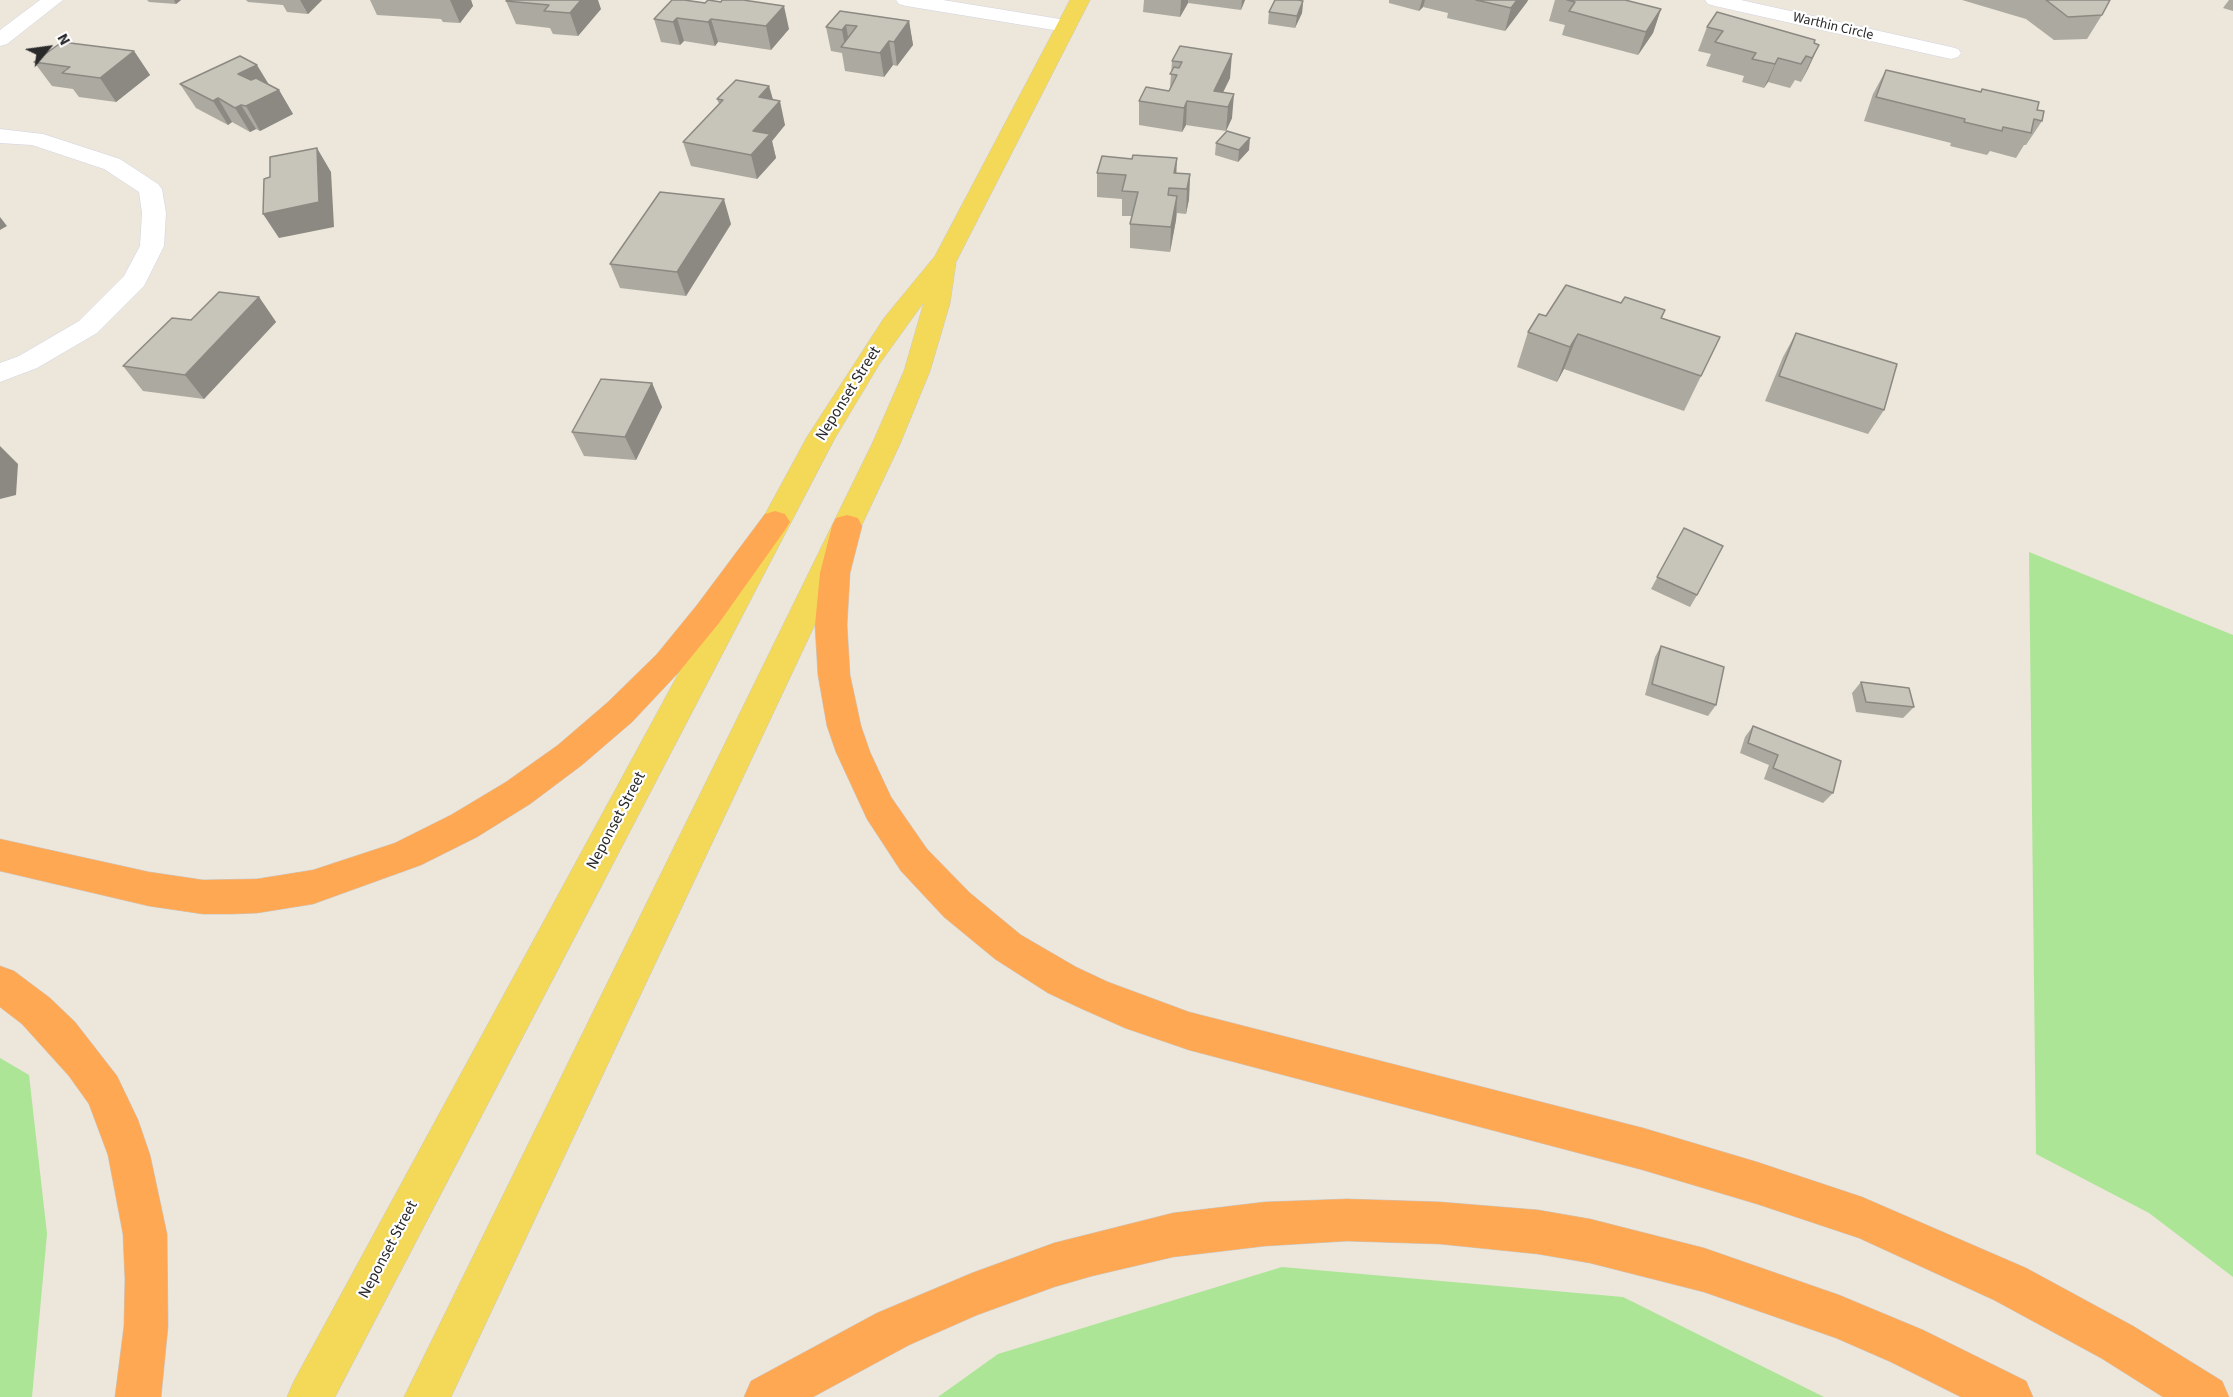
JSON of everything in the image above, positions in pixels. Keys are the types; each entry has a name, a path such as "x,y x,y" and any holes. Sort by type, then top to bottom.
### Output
{"highway":[{"path":"0,855 149,889 203,897 231,897 257,896 313,887 368,870 408,854 464,826 518,793 570,755 620,712 668,663 708,614 775,522"},
{"path":"847,526 835,573 831,626 835,682 853,752 879,808 914,860 957,905 1008,947 1062,980 1157,1021 1222,1040 1643,1149 1757,1183 1862,1218 2010,1284 2116,1342 2206,1397"},
{"path":"0,984 36,1011 83,1062 103,1090 117,1120 129,1155 145,1234 147,1279 146,1326 138,1397"},
{"path":"767,1397 850,1351 923,1315 1013,1279 1064,1262 1173,1236 1264,1224 1347,1220 1460,1224 1538,1232 1590,1241 1704,1270 1839,1317 1907,1346 2010,1397"}],"main road":[{"name":"Neponset Street","path":"310,1397 775,522 856,378 893,324 946,259 1080,0"},
{"name":"Neponset Street","path":"427,1397 886,444 916,371 937,303 946,259"}],"street":[{"path":"0,40 52,0"},
{"path":"906,0 1066,26"},
{"name":"Warthin Circle","path":"1715,0 1951,53"},
{"path":"0,136 35,139 112,164 150,189 154,213 152,246 135,280 88,327 28,362 0,374"}],"green space":[{"path":"2029,552 2233,635 2233,1277 2149,1213 2036,1154"},
{"path":"0,1058 29,1075 47,1234 32,1397 0,1397"},
{"path":"1282,1267 1623,1297 1824,1397 938,1397 998,1354"}],"building":[{"path":"507,0 581,0 570,13 544,11 549,5"},
{"path":"672,0 705,3 708,0 721,2 722,0 743,0 784,6 766,26 711,19 708,22 677,18 673,22 654,19"},
{"path":"1275,0 1303,1 1297,16 1269,12"},
{"path":"1476,0 1517,0 1511,8"},
{"path":"1567,0 1625,0 1661,9 1646,32 1569,11 1575,2"},
{"path":"2046,0 2110,0 2102,15 2068,17"},
{"path":"840,11 909,21 894,42 889,41 880,53 841,47 857,26 846,25 842,30 826,27"},
{"path":"1717,12 1815,40 1814,43 1819,45 1812,58 1806,56 1801,64 1778,58 1775,64 1752,59 1756,53 1715,42 1723,31 1707,27"},
{"path":"62,42 134,51 100,78 62,73 70,67 34,62"},
{"path":"1180,46 1232,54 1214,91 1234,94 1228,107 1187,101 1184,108 1139,101 1146,87 1169,91 1177,75 1170,74 1174,67 1179,68 1182,62 1172,61"},
{"path":"240,56 257,65 238,74 251,80 256,78 279,90 246,106 241,105 235,108 218,98 213,101 180,84"},
{"path":"1886,70 1981,92 1982,89 2039,102 2037,110 2044,111 2042,121 2034,119 2031,133 2003,127 2002,131 1964,122 1965,119 1876,97"},
{"path":"736,80 769,86 759,97 780,101 753,131 770,134 751,155 683,142 723,100 717,99"},
{"path":"1227,131 1250,138 1239,150 1216,143"},
{"path":"317,148 319,202 263,214 264,179 270,177 270,157"},
{"path":"1133,155 1177,158 1174,173 1190,174 1187,189 1169,188 1168,195 1177,196 1171,227 1130,224 1138,192 1122,191 1126,175 1097,173 1102,156 1132,159"},
{"path":"660,192 724,199 677,272 610,264"},
{"path":"1566,285 1621,303 1625,297 1665,310 1661,318 1720,337 1701,376 1578,334 1570,347 1528,332 1539,314 1546,316"},
{"path":"219,292 259,297 185,375 123,366 172,318 191,320"},
{"path":"1796,333 1897,364 1884,410 1779,376"},
{"path":"601,379 652,383 625,437 572,432"},
{"path":"1684,528 1723,546 1697,595 1657,577"},
{"path":"1661,646 1724,667 1716,705 1652,684"},
{"path":"1861,682 1909,688 1914,707 1866,702"},
{"path":"1753,726 1841,761 1833,793 1773,768 1778,755 1748,743"}]}
